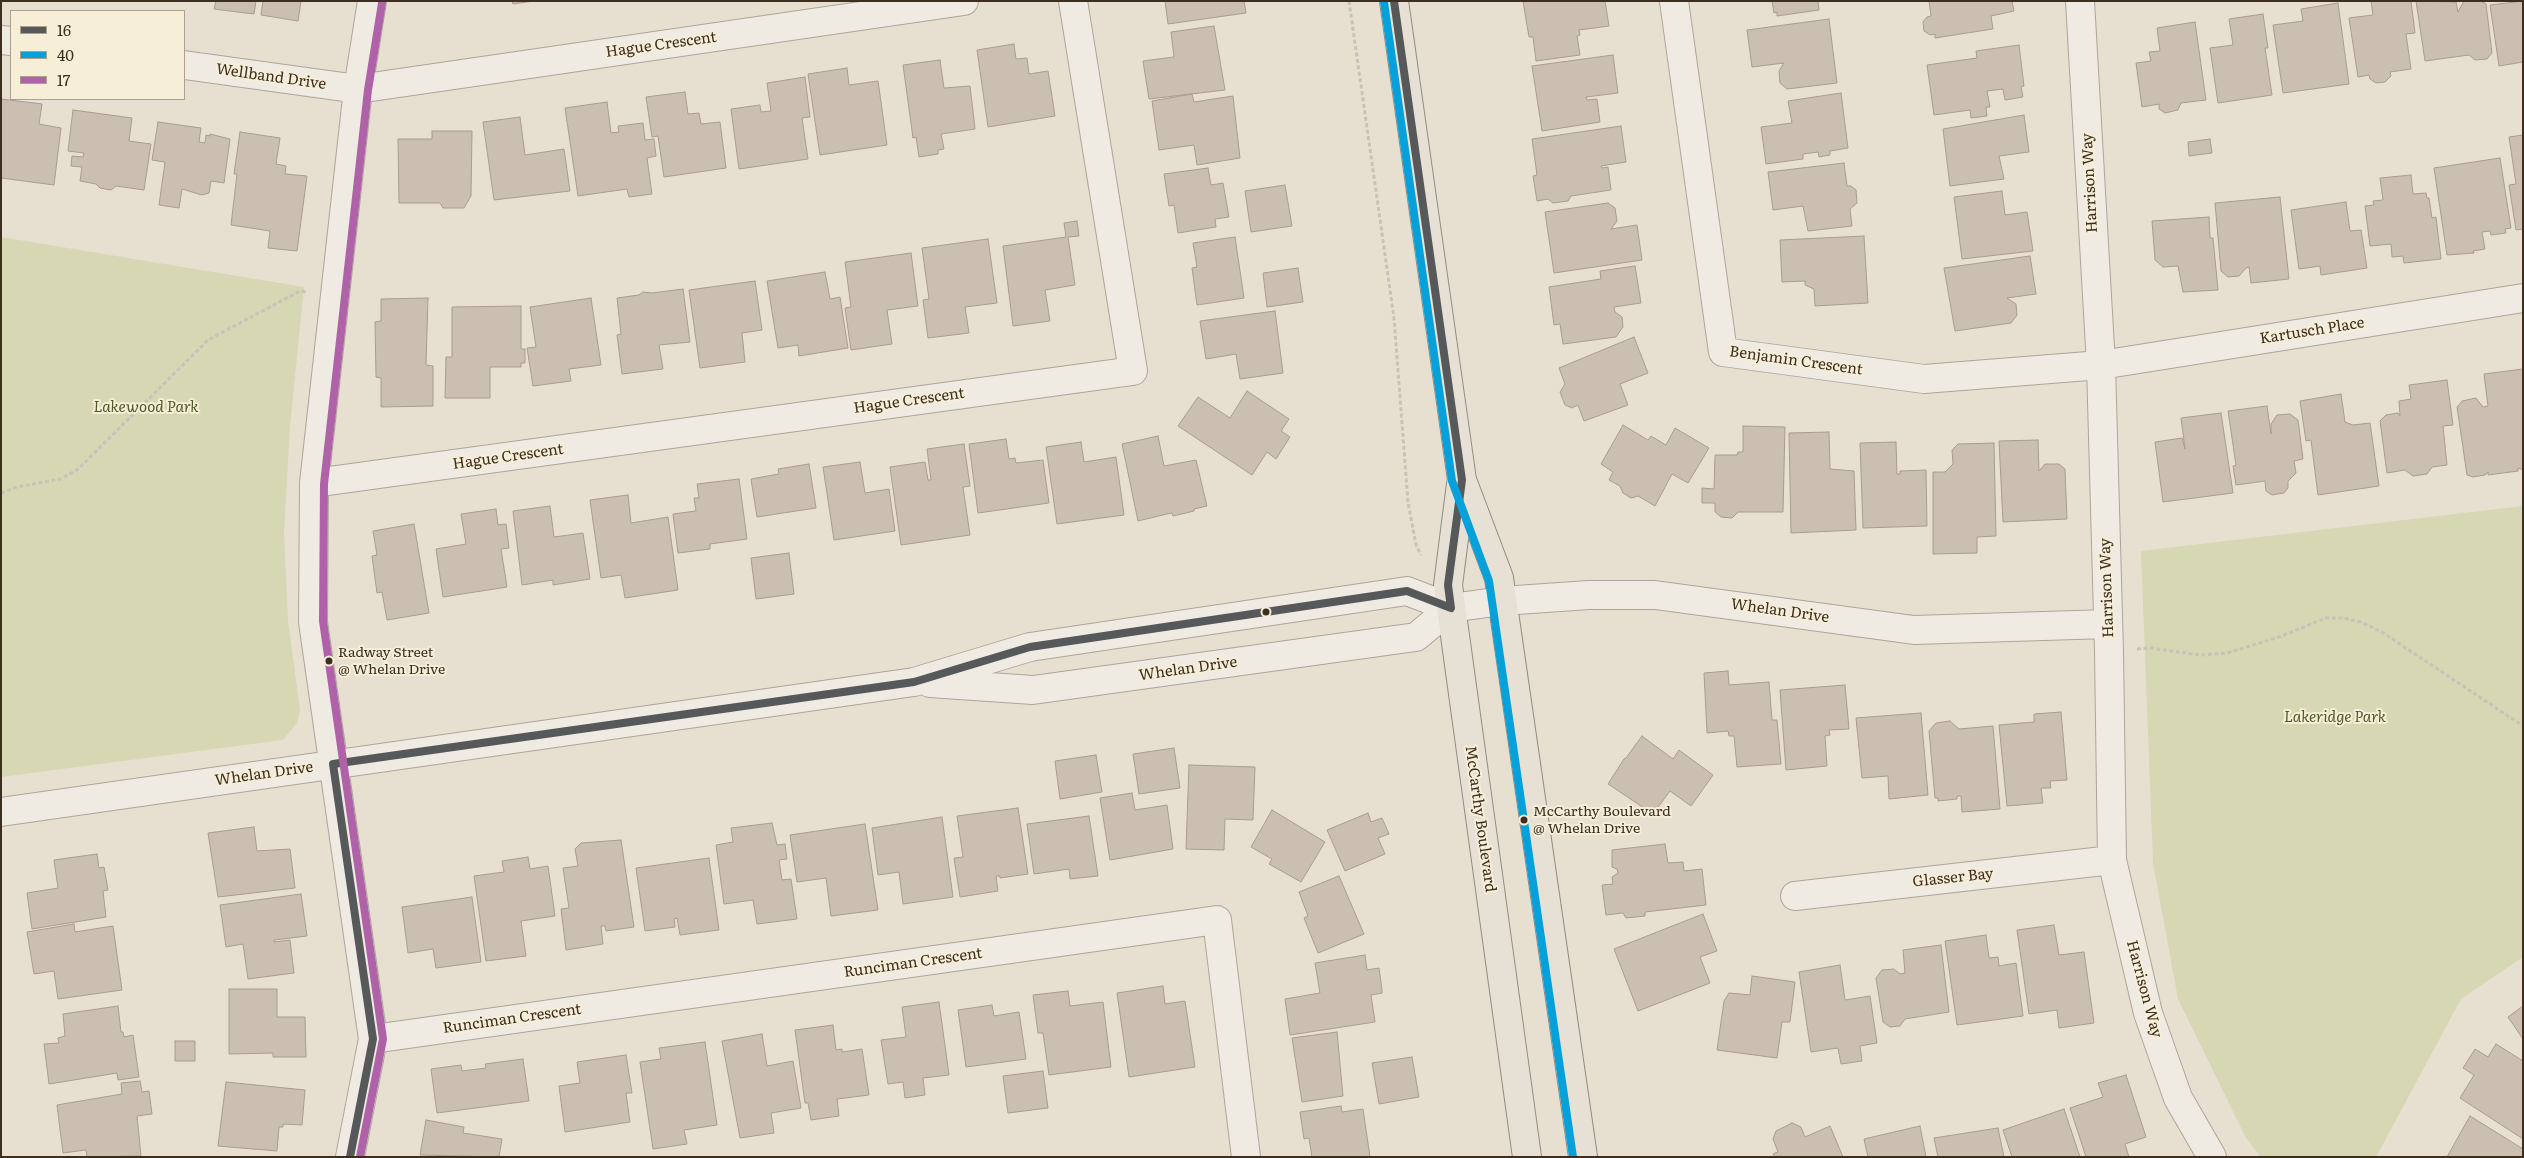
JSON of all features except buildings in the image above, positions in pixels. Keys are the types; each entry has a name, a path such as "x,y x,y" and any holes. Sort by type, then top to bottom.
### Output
{"main road":[{"name":"McCarthy Boulevard","path":"1394,1 1462,480 1499,578 1583,1157"},
{"name":"McCarthy Boulevard","path":"1462,480 1450,596 1527,1157"}],"street":[{"path":"350,1157 373,1039 313,622 314,483 358,89 372,1"},
{"name":"Hague Crescent","path":"358,89 964,1"},
{"name":"Hague Crescent","path":"314,483 1133,370 1073,1"},
{"name":"Benjamin Crescent","path":"1674,1 1723,352 1924,379 2101,365"},
{"name":"Harrison Way","path":"2080,1 2101,365 2109,652 2112,860 2148,1013 2178,1098 2212,1157"},
{"name":"Wellband Drive","path":"185,65 358,89"},
{"name":"Kartusch Place","path":"2101,365 2523,298"},
{"name":"Whelan Drive","path":"1,812 914,682 1030,647 1407,591 1502,601 1589,596 1655,595 1914,630 2108,624"},
{"name":"Whelan Drive","path":"914,682 1033,690 1416,637 1450,596"},
{"name":"Glasser Bay","path":"1795,896 2112,860"},
{"name":"Runciman Crescent","path":"373,1039 1217,920 1246,1157"}],"path":[{"path":"1349,1 1394,318 1408,502 1416,545 1450,596"},
{"path":"1,493 17,487 60,479 77,470 208,340 300,291 335,296"},
{"path":"2109,652 2150,648 2200,655 2227,653 2272,640 2326,618 2343,618 2361,622 2382,632 2523,726"}],"green space":[{"name":"Lakewood Park","path":"1,237 304,287 290,426 284,534 288,620 300,710 297,723 283,740 1,777"},
{"name":"Lakeridge Park","path":"2523,506 2523,957 2461,999 2376,1157 2261,1157 2246,1138 2178,999 2153,863 2141,551"}],"transit line":[{"name":"16","path":"350,1157 373,1039 333,764 914,682 1030,647 1407,591 1451,608 1448,585 1462,480 1394,1"},
{"name":"40","path":"1384,2 1452,481 1489,581 1573,1157"},
{"name":"17","path":"360,1157 383,1039 323,621 324,484 368,90 382,3"}],"place":[{"name":"Radway Street @ Whelan Drive","path":"329,661"},
{"name":"McCarthy Boulevard @ Whelan Drive","path":"1524,820"}]}
